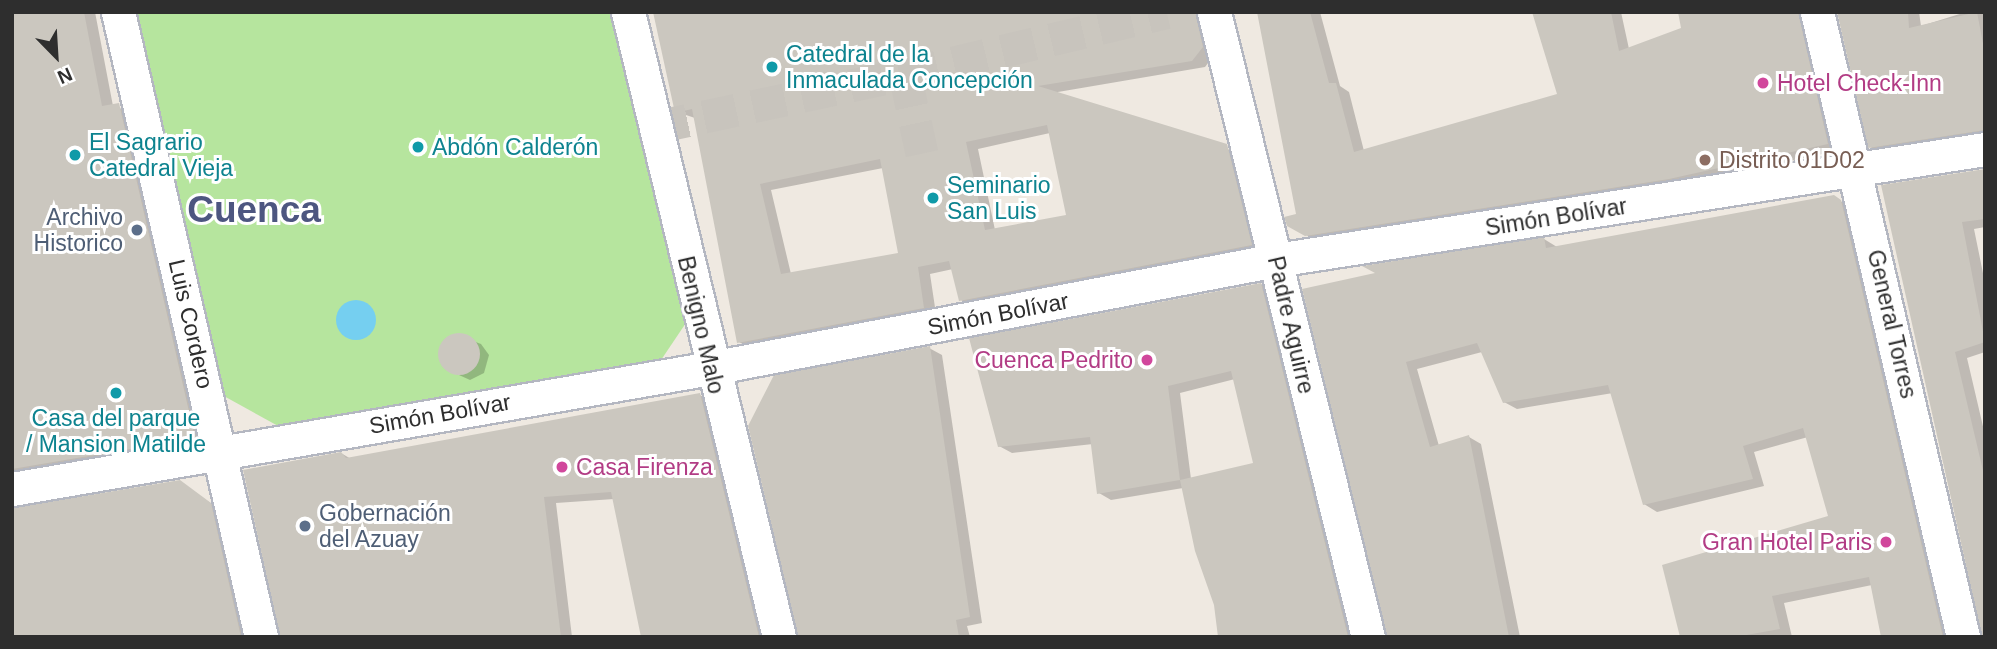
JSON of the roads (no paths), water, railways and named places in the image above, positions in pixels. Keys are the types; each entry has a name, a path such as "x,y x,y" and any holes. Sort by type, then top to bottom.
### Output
{"street":[{"name":"Luis Cordero","path":"118,12 261,637"},
{"name":"Benigno Malo","path":"628,12 711,368 779,637"},
{"name":"Padre Aguirre","path":"1214,12 1368,637"},
{"name":"General Torres","path":"1817,12 1857,171 1963,637"},
{"name":"Simón Bolívar","path":"12,489 711,368 1276,260 1985,149"}],"water":[{"path":"356,300 370,306 376,320 370,334 356,340 342,334 336,320 342,306"}],"tunnel":[{"path":"655,127 905,74 1167,12"},
{"path":"905,74 922,153"}],"place":[{"name":"Catedral de la Inmaculada Concepción","path":"772,67"},
{"name":"Hotel Check-Inn","path":"1763,83"},
{"name":"Abdón Calderón","path":"418,147"},
{"name":"El Sagrario Catedral Vieja","path":"75,155"},
{"name":"Distrito 01D02","path":"1705,160"},
{"name":"Seminario San Luis","path":"933,198"},
{"name":"Archivo Historico","path":"137,230"},
{"name":"Cuenca Pedrito","path":"1147,360"},
{"name":"Casa del parque / Mansion Matilde","path":"116,393"},
{"name":"Casa Firenza","path":"562,467"},
{"name":"Gobernación del Azuay","path":"305,526"},
{"name":"Gran Hotel Paris","path":"1886,542"}],"district":[{"name":"Cuenca","path":"254,210"}]}
